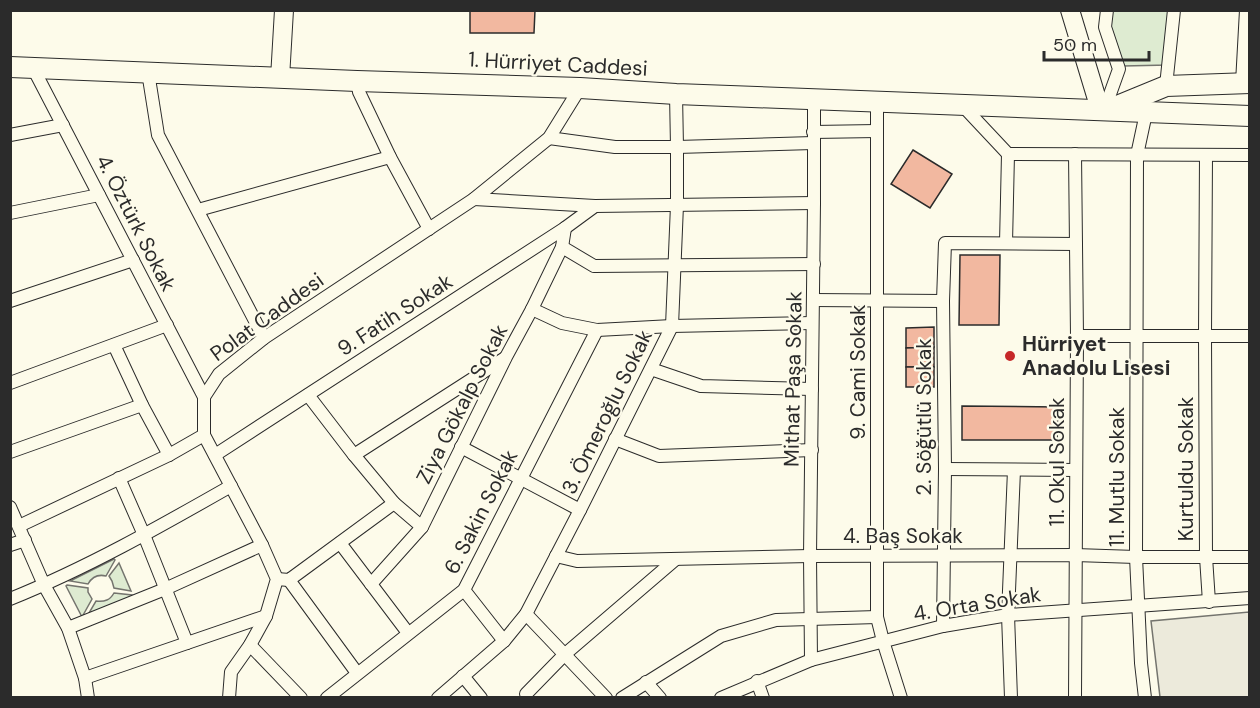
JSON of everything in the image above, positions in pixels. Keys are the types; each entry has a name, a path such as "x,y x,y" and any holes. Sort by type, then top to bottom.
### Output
{"main road":[{"path":"280,78 284,10"},
{"path":"1057,10 1083,92 1095,111"},
{"path":"1070,10 1096,96 1095,111"},
{"name":"1. Hürriyet Caddesi","path":"10,67 1250,116"},
{"name":"1. Hürriyet Caddesi","path":"1095,111 1166,86 1246,83"}],"street":[{"path":"1095,111 1119,69 1105,27 1107,10"},
{"path":"1166,86 1174,10"},
{"path":"1246,10 1246,83"},
{"name":"4. Öztürk Sokak","path":"33,68 204,397"},
{"path":"148,72 158,135 264,338"},
{"path":"357,81 359,92 390,157 429,229"},
{"name":"Polat Caddesi","path":"204,397 219,374 264,338 474,199 549,138 580,88"},
{"name":"3. Ömeroğlu Sokak","path":"438,698 504,641 526,614 672,326 677,205 676,94"},
{"name":"Mithat Paşa Sokak","path":"811,660 814,99"},
{"name":"9. Cami Sokak","path":"877,102 877,617 900,698"},
{"path":"962,105 1008,154 1006,243 1076,244"},
{"name":"11. Mutlu Sokak","path":"1145,698 1140,663 1136,557 1137,155 1146,113"},
{"path":"10,135 63,125"},
{"path":"549,138 615,147 677,147 813,138 877,131"},
{"path":"1008,154 1250,155"},
{"name":"11. Okul Sokak","path":"1075,154 1077,336 1075,698"},
{"name":"Kurtuldu Sokak","path":"1206,155 1204,336 1206,557 1209,602"},
{"path":"198,210 390,157"},
{"path":"10,213 99,195"},
{"path":"474,199 595,206 814,203"},
{"name":"9. Fatih Sokak","path":"215,455 565,228 595,206"},
{"name":"Ziya Gökalp Sokak","path":"371,585 422,527 562,247 565,228"},
{"name":"2. Söğütlü Sokak","path":"943,626 945,243 1006,243"},
{"path":"562,247 594,266 814,264"},
{"path":"10,301 133,260"},
{"path":"813,300 943,301"},
{"path":"532,309 562,322 597,330 812,323"},
{"path":"10,383 167,325"},
{"name":"6. Sakin Sokak","path":"327,698 464,590 597,330"},
{"path":"1077,336 1250,336"},
{"path":"114,345 169,455"},
{"path":"354,455 506,357"},
{"path":"651,369 701,386 812,389"},
{"path":"308,395 394,502 422,527"},
{"path":"204,397 204,435 262,545 283,579 357,673"},
{"path":"10,452 142,405"},
{"path":"19,526 169,455 204,435"},
{"path":"615,439 660,456 812,450"},
{"path":"461,447 580,510"},
{"path":"945,469 1076,470"},
{"path":"1011,698 1008,615 1014,470"},
{"path":"119,478 187,643"},
{"path":"10,599 44,585 144,535 231,486"},
{"path":"229,698 231,672 250,645 283,579 340,543 394,502"},
{"path":"10,507 44,585 68,628 85,678 88,698"},
{"path":"10,545 25,540"},
{"path":"340,543 408,633"},
{"path":"68,628 165,589 262,545"},
{"name":"4. Baş Sokak","path":"556,556 577,561 944,555 1250,557"},
{"path":"526,694 564,655 676,559"},
{"path":"464,590 504,641"},
{"name":"4. Orta Sokak","path":"721,698 811,660 943,626 1008,615 1250,598"},
{"path":"526,614 606,698"},
{"path":"85,678 266,616"},
{"path":"622,698 721,636 777,620 877,617"},
{"path":"250,645 301,698"},
{"path":"463,676 482,698"},
{"path":"757,681 763,698"},
{"path":"646,682 660,698"}],"green space":[{"path":"1107,11 1174,11 1168,65 1123,66 1105,27"},
{"path":"114,559 106,576 100,575 88,584 70,581"},
{"path":"119,563 131,591 114,588 109,576"},
{"path":"66,586 88,588 92,599 82,617"},
{"path":"114,593 132,595 132,597 86,618 96,601 107,600"}],"shaded area":[{"path":"1249,612 1249,697 1160,697 1151,621"}],"building":[{"path":"470,10 535,10 534,33 470,33"},
{"path":"913,150 952,174 930,208 891,184"},
{"path":"960,255 1000,255 999,325 959,325"},
{"path":"934,327 934,347 906,348 906,328"},
{"path":"934,347 934,367 906,367 906,348"},
{"path":"906,367 934,367 934,387 906,387"},
{"path":"962,406 1058,407 1057,440 962,440"}],"place":[{"name":"Hürriyet Anadolu Lisesi","path":"1010,356"}]}
